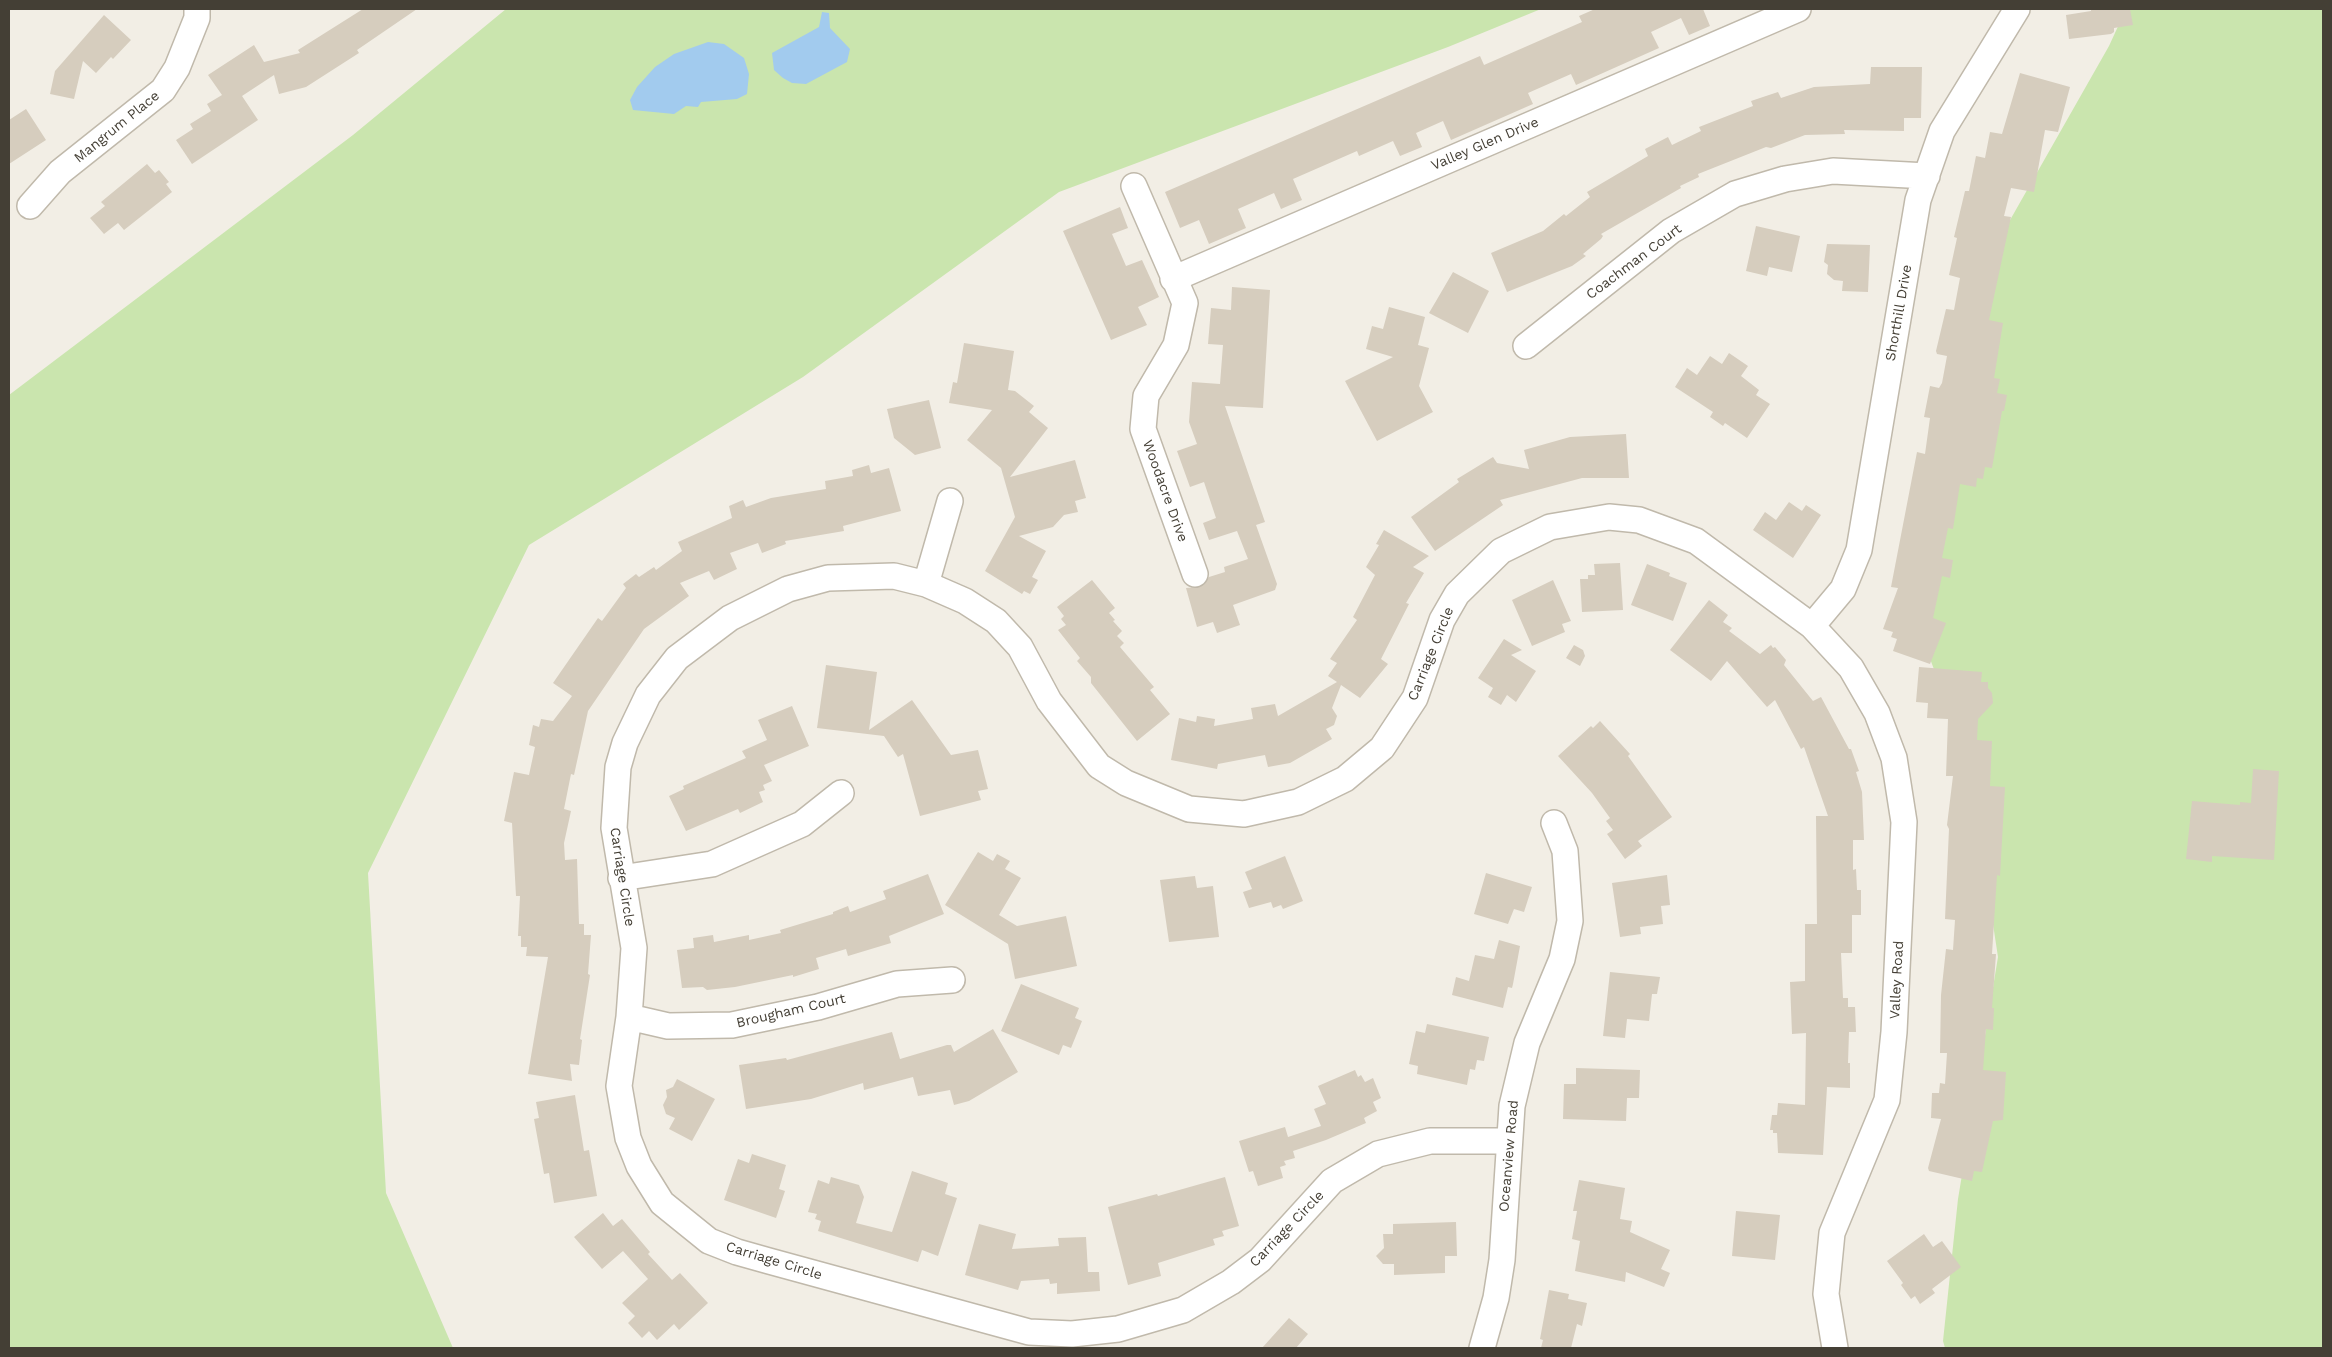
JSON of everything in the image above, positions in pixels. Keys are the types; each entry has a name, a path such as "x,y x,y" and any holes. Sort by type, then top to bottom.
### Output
{"street":[{"name":"Mangrum Place","path":"30,206 60,172 163,90 177,68 197,18 197,9"},
{"name":"Valley Glen Drive","path":"1173,279 1798,9"},
{"name":"Shorthill Drive","path":"1812,626 1843,589 1859,550 1918,200 1942,131 2017,9"},
{"name":"Coachman Court","path":"1526,346 1671,232 1735,194 1785,179 1834,171 1927,176"},
{"name":"Woodacre Drive","path":"1134,186 1185,303 1176,345 1146,396 1143,429 1195,574"},
{"path":"926,584 950,501"},
{"name":"Carriage Circle","path":"1508,1141 1430,1141 1378,1154 1332,1181 1260,1260 1231,1282 1183,1310 1118,1329 1072,1334 1030,1332 745,1255 710,1241 662,1203 640,1166 628,1138 619,1086 628,1018 634,948 614,828 618,767 625,743 648,695 676,658 730,618 796,587 828,578 894,576 926,584 965,601 996,621 1020,646 1049,701 1099,766 1126,783 1189,809 1244,814 1298,802 1345,779 1382,748 1416,698 1442,620 1457,594 1501,551 1550,527 1609,517 1639,520 1696,541 1812,626"},
{"name":"Valley Road","path":"1812,626 1851,668 1877,713 1894,758 1904,822 1894,1032 1887,1100 1832,1233 1826,1294 1835,1348"},
{"path":"621,878 712,864 802,824 841,793"},
{"name":"Oceanview Road","path":"1482,1348 1496,1298 1502,1260 1508,1141 1512,1106 1527,1043 1562,959 1570,921 1565,851 1554,823"},
{"name":"Brougham Court","path":"628,1018 668,1026 732,1025 818,1007 897,984 952,980"}],"green space":[{"path":"506,9 1541,9 1448,47 1059,192 803,377 529,545 368,873 386,1193 453,1348 9,1348 9,395 353,135"},
{"path":"2126,9 2323,9 2323,1348 1945,1348 1943,1341 1958,1199 1998,957 1968,760 1923,640 1993,250 2109,46"}],"water":[{"path":"822,12 829,13 830,28 850,49 847,62 806,84 792,83 774,70 772,53 819,27"},
{"path":"708,42 724,44 744,58 749,74 747,94 737,99 701,102 698,107 686,106 674,114 633,110 630,100 637,87 655,67 674,54"}],"building":[{"path":"363,9 417,9 357,50 359,53 306,87 279,94 274,75 242,96 258,120 192,164 176,140 193,129 190,124 211,111 207,104 222,95 208,75 254,45 264,62 300,53 298,50"},
{"path":"1595,9 1703,9 1710,26 1689,35 1681,18 1651,32 1659,48 1576,85 1571,74 1528,93 1533,104 1451,140 1443,121 1416,133 1422,147 1400,156 1393,141 1359,156 1357,151 1293,179 1302,200 1281,209 1274,193 1238,209 1246,228 1209,244 1199,220 1180,228 1165,192 1480,56 1484,65 1582,22 1579,16"},
{"path":"2091,9 2130,9 2133,25 2114,28 2114,32 2111,34 2069,39 2066,15 2091,11"},
{"path":"104,15 131,40 96,73 83,61 74,99 50,94 55,71"},
{"path":"1871,67 1922,67 1921,118 1904,118 1904,131 1844,130 1845,134 1805,135 1771,148 1766,147 1698,174 1699,177 1680,186 1681,188 1601,234 1603,236 1601,239 1583,254 1586,256 1572,266 1507,292 1491,253 1543,231 1564,214 1566,216 1590,197 1587,192 1648,156 1645,149 1668,137 1672,145 1701,131 1699,127 1753,106 1751,101 1778,92 1781,98 1814,87 1870,84"},
{"path":"2020,73 2070,87 2058,132 2045,130 2034,192 2011,188 2004,216 2011,217 1989,320 2003,323 1994,378 2000,379 1997,393 2007,395 2004,411 2002,411 1992,468 1985,467 1983,479 1977,478 1976,487 1960,484 1953,529 1948,528 1942,558 1953,560 1950,578 1942,576 1933,618 1946,623 1930,664 1893,651 1897,639 1891,637 1893,632 1883,629 1898,588 1891,587 1917,452 1925,454 1930,418 1924,417 1930,386 1939,388 1942,383 1947,356 1937,354 1936,351 1946,309 1954,310 1960,278 1949,275 1957,238 1954,237 1965,191 1969,191 1976,156 1985,158 1990,132 2002,134"},
{"path":"26,109 46,140 9,164 9,120"},
{"path":"147,164 155,173 159,170 169,182 166,184 172,192 124,230 118,223 104,234 90,218 105,206 101,202"},
{"path":"1120,207 1128,228 1112,234 1126,266 1142,260 1159,297 1138,307 1147,325 1111,340 1063,231"},
{"path":"1756,226 1800,236 1792,272 1769,267 1767,276 1746,271"},
{"path":"1827,244 1870,245 1868,292 1842,291 1843,281 1834,280 1827,274 1828,265 1824,262"},
{"path":"1453,272 1489,291 1468,333 1429,313"},
{"path":"1232,287 1270,290 1263,408 1225,406 1265,522 1256,525 1277,584 1275,590 1233,605 1240,625 1217,633 1213,622 1197,627 1186,588 1200,587 1209,577 1225,572 1224,567 1248,559 1237,531 1209,540 1203,523 1216,518 1204,482 1190,487 1177,451 1197,444 1189,422 1192,382 1220,384 1223,345 1208,344 1211,308 1231,310"},
{"path":"1389,307 1425,317 1418,345 1429,348 1419,386 1433,412 1377,441 1345,381 1393,357 1366,349 1372,326 1383,329"},
{"path":"964,343 1014,351 1008,390 1015,391 1034,406 1029,412 1048,428 1010,477 1075,460 1086,498 1075,501 1078,512 1064,515 1053,527 1019,536 1046,551 1032,577 1038,580 1030,594 1024,591 1022,594 985,571 1015,517 1001,468 967,440 992,410 949,403 953,382 957,383"},
{"path":"1729,353 1748,366 1741,376 1759,390 1756,395 1770,404 1747,438 1725,423 1723,426 1710,417 1713,412 1675,387 1687,368 1697,375 1710,356 1722,364"},
{"path":"929,400 941,448 915,455 894,438 887,409"},
{"path":"1626,434 1629,478 1582,478 1500,500 1503,505 1435,551 1411,517 1459,482 1457,479 1493,457 1497,463 1529,469 1524,450 1570,437"},
{"path":"869,465 871,473 889,468 901,511 843,526 844,531 785,541 786,544 762,553 758,543 730,553 737,569 714,580 709,571 680,583 689,596 644,629 588,711 574,775 571,774 564,809 571,811 564,843 565,860 577,859 579,924 584,924 584,935 591,935 588,974 590,975 580,1039 582,1040 579,1065 570,1064 572,1081 528,1074 548,957 526,956 527,947 521,947 521,936 518,936 520,896 516,896 512,823 504,821 514,772 529,775 535,747 529,745 533,725 539,727 541,719 553,721 572,696 553,683 598,618 602,621 626,588 623,584 636,574 639,577 654,567 656,570 682,551 678,542 732,518 729,506 743,500 746,507 771,498 826,489 825,481 853,476 852,470"},
{"path":"1789,502 1802,511 1806,505 1821,515 1793,558 1753,530 1765,512 1776,520"},
{"path":"1384,530 1429,556 1413,567 1424,573 1406,603 1409,604 1381,659 1388,664 1360,698 1341,685 1332,708 1337,716 1334,725 1326,729 1332,739 1290,763 1268,767 1265,755 1218,764 1217,769 1171,760 1179,718 1196,722 1197,716 1215,719 1214,726 1253,719 1251,708 1275,704 1278,716 1337,682 1328,676 1337,663 1330,659 1357,620 1353,617 1375,575 1366,567 1379,545 1376,544"},
{"path":"1620,563 1623,610 1582,612 1580,579 1588,579 1588,575 1595,575 1594,564"},
{"path":"1647,564 1670,573 1669,576 1687,583 1673,621 1631,605"},
{"path":"1092,580 1115,608 1109,613 1122,631 1117,636 1124,643 1120,647 1154,687 1150,690 1170,714 1137,741 1091,683 1091,677 1077,661 1080,658 1058,630 1066,625 1061,619 1064,616 1057,607"},
{"path":"1553,580 1571,621 1562,624 1565,632 1532,646 1512,600"},
{"path":"1709,600 1728,615 1723,622 1732,628 1729,631 1760,654 1771,645 1773,648 1775,647 1786,660 1784,665 1813,701 1821,697 1849,749 1851,749 1859,771 1856,772 1862,792 1864,840 1853,840 1853,870 1856,869 1857,890 1861,890 1861,915 1852,915 1852,953 1841,953 1843,998 1848,998 1848,1007 1855,1007 1856,1032 1849,1032 1848,1063 1850,1063 1850,1088 1827,1087 1823,1155 1778,1153 1777,1133 1773,1133 1773,1130 1770,1130 1772,1115 1777,1115 1778,1103 1805,1105 1806,1033 1792,1034 1790,982 1805,981 1805,924 1817,924 1816,816 1828,816 1804,747 1801,749 1775,700 1767,707 1727,661 1711,681 1670,650"},
{"path":"1504,639 1522,650 1511,655 1536,671 1516,702 1507,695 1501,705 1488,697 1493,688 1478,678"},
{"path":"1574,645 1583,650 1585,656 1580,666 1566,658"},
{"path":"826,665 877,672 869,730 912,700 951,755 978,750 988,789 978,791 981,800 920,816 903,754 898,757 884,736 817,728"},
{"path":"1919,667 1982,672 1981,682 1988,682 1993,703 1978,719 1977,740 1992,741 1990,786 2005,787 2000,876 1997,875 1992,954 1996,954 1992,1008 1994,1008 1993,1030 1986,1029 1983,1070 2006,1072 2003,1120 1993,1121 1982,1172 1974,1171 1972,1181 1929,1171 1928,1168 1941,1119 1931,1118 1932,1093 1939,1093 1940,1083 1945,1084 1947,1053 1940,1053 1941,995 1946,949 1953,950 1955,920 1945,919 1949,829 1947,825 1953,776 1946,776 1948,719 1927,718 1928,703 1916,702"},
{"path":"792,706 809,746 764,765 772,781 763,785 765,790 759,792 763,802 740,813 738,809 686,831 669,796 684,789 683,786 746,758 742,751 767,740 758,720"},
{"path":"1600,721 1630,754 1628,756 1672,817 1638,841 1642,846 1625,859 1607,834 1613,830 1606,821 1610,818 1592,793 1558,756 1591,726 1593,728"},
{"path":"2253,769 2279,771 2274,860 2212,856 2212,862 2186,859 2192,801 2240,805 2240,802 2251,803"},
{"path":"978,852 993,861 997,854 1010,861 1005,869 1021,878 999,915 1017,926 1066,916 1077,966 1015,979 1008,944 945,905"},
{"path":"1285,856 1303,901 1283,909 1281,905 1273,908 1271,902 1249,908 1243,892 1252,889 1245,872"},
{"path":"1486,873 1532,887 1524,912 1514,909 1508,924 1474,914"},
{"path":"928,874 944,914 889,936 891,943 848,956 846,949 816,958 819,969 793,977 793,975 735,987 707,990 703,987 682,988 677,950 694,948 693,938 713,935 714,942 749,935 749,940 781,933 780,930 833,914 833,912 848,906 850,912 886,899 883,891"},
{"path":"1667,875 1670,905 1661,906 1663,924 1640,927 1641,934 1620,937 1612,883"},
{"path":"1195,876 1197,888 1213,886 1219,937 1169,942 1160,880"},
{"path":"1499,940 1520,946 1512,988 1508,987 1503,1008 1452,995 1456,977 1469,981 1475,955 1494,959"},
{"path":"1610,972 1660,977 1657,994 1652,994 1649,1021 1627,1019 1625,1038 1603,1036"},
{"path":"1021,984 1079,1008 1075,1018 1082,1021 1071,1048 1063,1045 1059,1055 1001,1031"},
{"path":"1427,1024 1489,1037 1484,1061 1477,1060 1475,1070 1470,1069 1467,1085 1417,1074 1418,1066 1409,1064 1416,1031 1425,1033"},
{"path":"993,1029 1018,1072 969,1101 954,1105 950,1090 918,1096 913,1077 864,1090 863,1083 811,1099 746,1109 739,1065 786,1058 787,1060 892,1032 900,1059 947,1045 951,1045 954,1052"},
{"path":"1576,1068 1640,1070 1639,1098 1627,1098 1626,1121 1563,1119 1564,1084 1576,1084"},
{"path":"1355,1070 1358,1077 1361,1075 1365,1082 1373,1078 1381,1098 1373,1102 1377,1111 1364,1118 1366,1123 1326,1140 1293,1151 1295,1158 1284,1161 1286,1165 1280,1167 1283,1178 1258,1186 1253,1171 1249,1172 1239,1141 1285,1127 1288,1137 1321,1126 1314,1109 1326,1104 1318,1086"},
{"path":"677,1079 715,1099 692,1141 669,1129 675,1118 666,1114 663,1105 667,1097 666,1090 673,1087"},
{"path":"575,1095 584,1151 589,1150 597,1196 554,1203 549,1173 544,1174 534,1119 539,1118 536,1102"},
{"path":"752,1154 786,1165 779,1189 785,1191 776,1218 724,1200 738,1159 749,1163"},
{"path":"912,1171 948,1183 945,1194 957,1198 938,1256 922,1250 918,1262 818,1231 821,1221 815,1219 817,1214 808,1212 818,1180 829,1184 831,1177 859,1185 864,1197 856,1223 892,1232"},
{"path":"1225,1177 1239,1226 1222,1231 1224,1236 1213,1239 1215,1245 1158,1263 1161,1276 1128,1285 1108,1207 1157,1194 1158,1196"},
{"path":"1579,1180 1625,1188 1620,1219 1632,1221 1630,1232 1670,1250 1661,1269 1670,1273 1664,1287 1626,1272 1625,1282 1575,1271 1580,1241 1572,1239 1577,1211 1573,1211"},
{"path":"1736,1211 1780,1215 1775,1260 1732,1256"},
{"path":"603,1213 613,1226 622,1219 650,1252 648,1254 672,1280 680,1273 708,1303 679,1330 674,1324 657,1340 649,1331 642,1338 628,1323 635,1316 622,1303 648,1279 623,1251 602,1269 574,1237"},
{"path":"1456,1222 1457,1256 1445,1256 1445,1273 1394,1275 1394,1264 1383,1264 1376,1256 1384,1248 1383,1234 1393,1234 1393,1224"},
{"path":"979,1224 1016,1234 1012,1249 1059,1246 1058,1238 1086,1237 1088,1272 1099,1272 1100,1291 1057,1294 1057,1283 1050,1284 1049,1279 1021,1281 1018,1290 965,1275"},
{"path":"1924,1234 1933,1247 1942,1241 1961,1267 1932,1289 1935,1293 1920,1304 1915,1296 1911,1299 1901,1285 1903,1283 1887,1261"},
{"path":"1549,1290 1569,1294 1568,1299 1587,1303 1582,1326 1577,1324 1571,1348 1541,1348 1543,1340 1540,1339"},
{"path":"1289,1318 1308,1334 1296,1348 1262,1348"}]}
